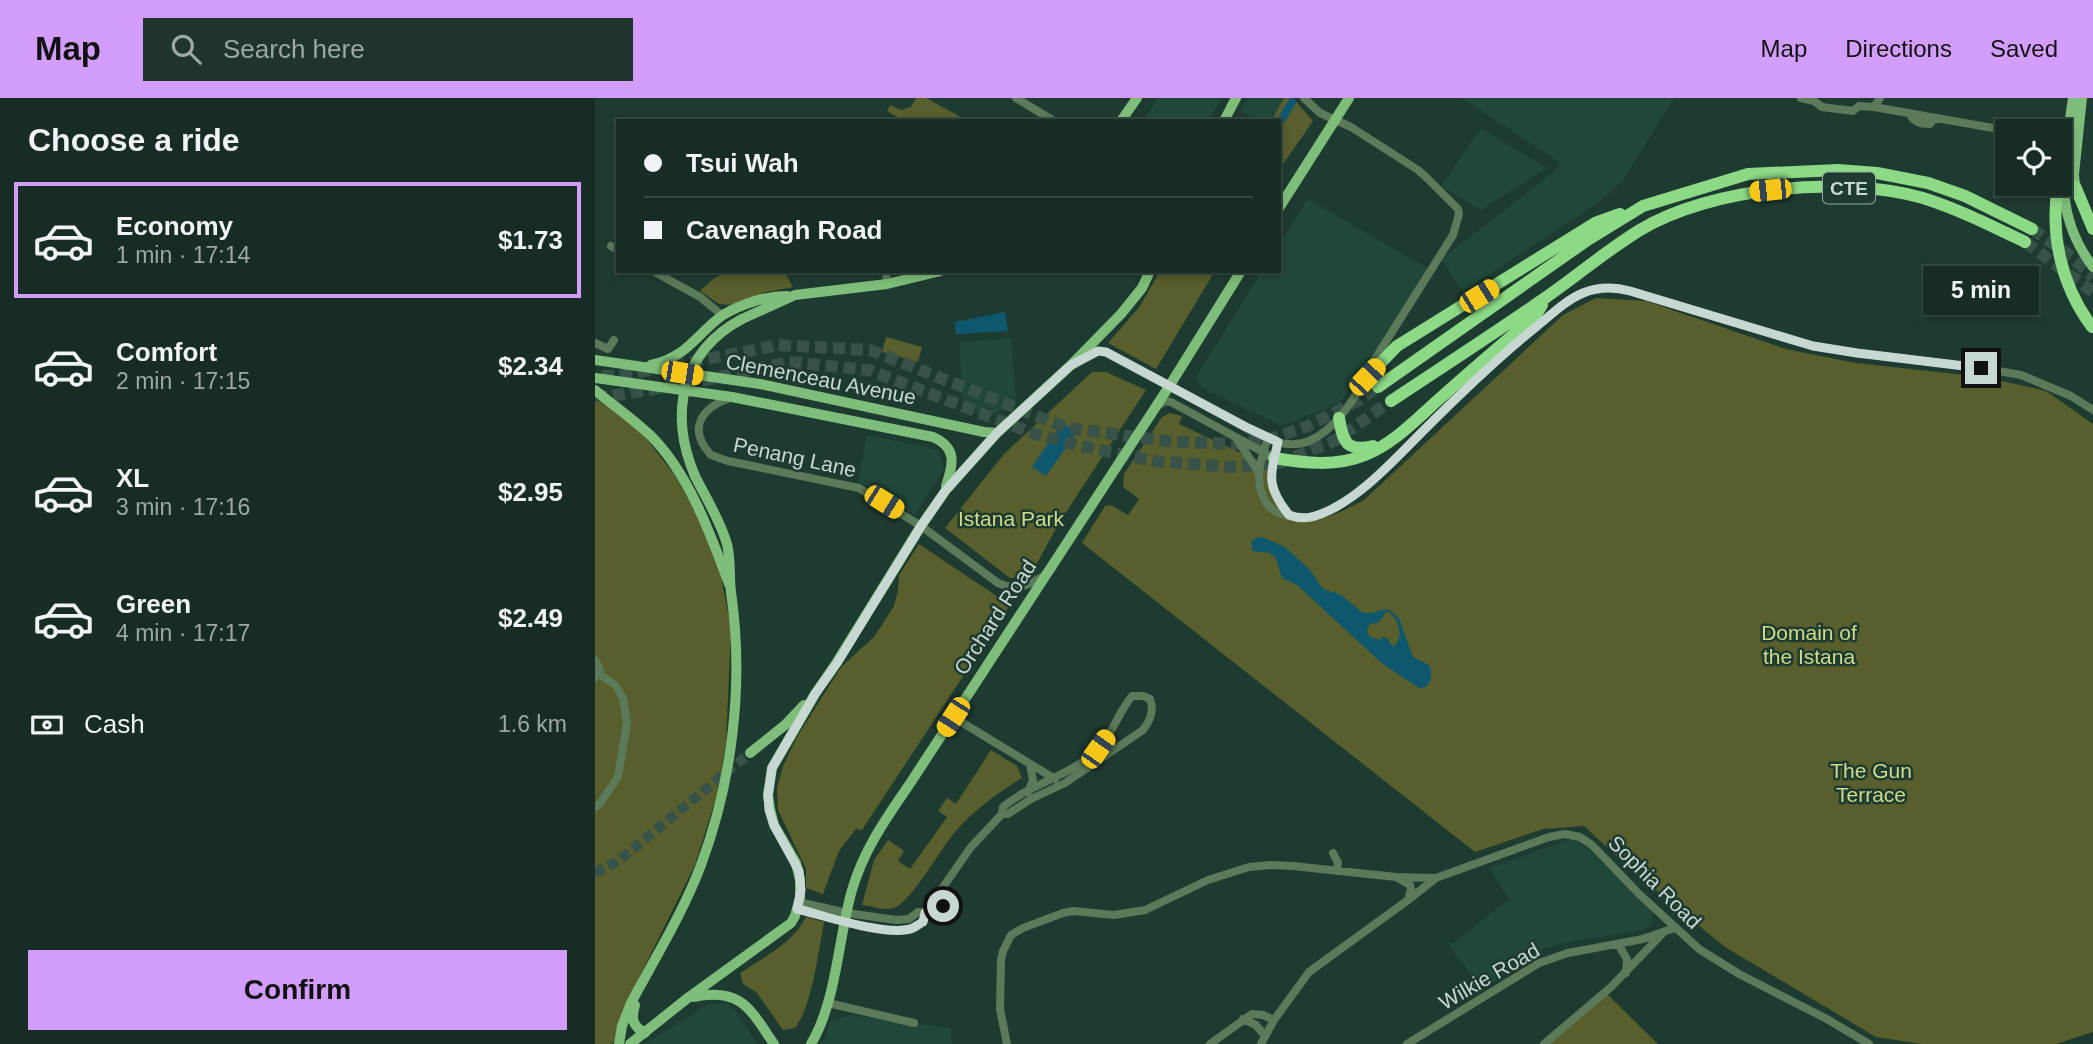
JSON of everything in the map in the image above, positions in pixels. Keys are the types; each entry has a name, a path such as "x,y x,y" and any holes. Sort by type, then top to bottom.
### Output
{"highway":[{"name":"CTE","path":"1378,387 1586,242 1643,206 1748,174 1838,170 1877,173 1928,183 1965,196 2032,229"},
{"path":"2075,186 2093,229"},
{"name":"CTE","path":"1391,401 1546,298 1641,230 1691,209 1751,192 1817,187 1888,192 1922,198 2025,242"},
{"path":"2056,196 2056,227 2062,268 2070,292 2092,327"},
{"path":"1367,377 1397,346 1595,223 1643,206"},
{"path":"1269,455 1306,463 1324,463 1363,456 1387,443 1536,315 1546,298"},
{"path":"1339,418 1343,440 1353,448 1362,449 1387,443"}],"main road":[{"path":"1122,119 1137,98"},
{"path":"1225,119 1236,98"},
{"path":"1281,205 1349,98"},
{"path":"2070,119 2073,98"},
{"path":"2082,98 2075,186 2093,215"},
{"path":"2064,196 2067,217 2079,249 2093,267"},
{"path":"644,367 662,363 682,352 723,316 766,298 887,284 933,273"},
{"path":"630,1044 784,930 793,919 801,890 799,871 774,825 768,795 772,768 815,694 946,490 997,433 1071,365 1121,314 1142,288 1149,273"},
{"name":"Orchard Road","path":"811,1044 820,1030 828,1003 859,868 879,827 1170,386 1240,273"},
{"path":"619,1044 622,1026 631,1003 700,867 729,768 735,698 731,574 727,545 721,527 686,456 681,428 682,405 689,377 709,344 724,330 742,319 795,295"},
{"name":"Clemenceau Avenue","path":"595,360 760,384 997,433"},
{"name":"Clemenceau Avenue","path":"595,378 732,397 933,437 948,450 953,466 946,490"},
{"path":"595,390 652,436 677,471 693,497 732,594"},
{"path":"903,431 907,415"},
{"path":"750,753 815,694"},
{"path":"643,979 633,1017 637,1028 645,1033"},
{"path":"689,998 716,994 744,1003 774,1044"}],"street":[{"path":"1016,98 1051,119"},
{"path":"1071,365 1098,351 1106,352 1278,442 1308,442 1339,418 1453,235 1459,214 1455,204 1418,170 1351,127 1320,113 1304,98"},
{"path":"1801,98 1814,101 1822,107 1853,111 1859,106 1874,107 1995,128"},
{"path":"1874,107 1880,98"},
{"path":"657,273 700,297 723,316"},
{"path":"886,273 887,284"},
{"path":"1236,438 1258,471 1264,500 1277,512 1306,518 1315,516 1342,502 1392,464 1503,355 1573,298 1593,290 1619,288 1813,346 2021,375 2071,396 2093,411"},
{"path":"595,343 608,349 614,340"},
{"name":"Penang Lane","path":"732,397 714,403 701,419 700,436 711,455 728,461 859,488 921,526 998,583 1008,587 1025,586 1045,575"},
{"path":"1156,407 1165,401 1171,402 1269,455"},
{"path":"1268,438 1271,485 1289,515"},
{"path":"1258,471 1278,442"},
{"path":"595,660 600,666 597,676 615,685 623,698 627,723 618,777 595,807"},
{"path":"798,905 846,917 896,920 909,919 918,912 925,913 938,903 979,838 1002,814 1003,807 1077,766 1093,754 1122,714 1129,699 1137,694 1150,699 1153,710 1143,730 1065,783 1031,799 1008,814 1002,814"},
{"path":"953,717 1030,765 1065,783"},
{"path":"1028,792 1033,780 1030,765"},
{"name":"Sophia Road","path":"1263,1040 1309,972 1436,878 1549,837 1566,834 1580,837 1592,845 1691,943 1728,968 1869,1044"},
{"path":"1333,853 1338,863 1337,871"},
{"path":"1007,1044 1000,1009 1001,960 1011,935 1023,928 1073,911 1114,915 1145,910 1208,880 1241,869 1271,865 1396,877 1436,878"},
{"path":"1396,877 1410,885 1411,890 1404,903"},
{"name":"Wilkie Road","path":"1407,1044 1539,964 1568,953 1662,934 1674,928"},
{"path":"1544,1044 1611,987 1662,934"},
{"path":"1618,944 1627,959 1626,973"},
{"path":"828,1003 913,1023"},
{"path":"1210,1044 1243,1019 1256,1013 1274,1020"},
{"path":"1243,1019 1256,1025 1263,1040"}],"shaded area":[{"path":"1158,98 1221,98 1209,119 1144,119"},
{"path":"1248,98 1284,98 1272,119 1255,119 1240,111"},
{"path":"1462,98 1674,98 1622,182 1599,202 1463,292 1441,259 1555,171 1560,163"},
{"path":"1481,128 1547,168 1481,210 1441,186"},
{"path":"1308,199 1434,272 1339,403 1282,426 1208,391 1199,385 1197,375 1261,273 1281,273 1281,242"},
{"path":"1011,338 1016,398 996,414 963,412 959,342"},
{"path":"867,435 939,450 944,469 915,515 858,481"},
{"path":"1571,839 1581,841 1652,913 1653,922 1643,930 1543,949 1483,990 1447,943 1453,943 1509,899 1489,868"},
{"path":"728,1004 735,1010 757,1044 644,1044 707,1005"},
{"path":"851,1015 950,1028 952,1044 819,1044 825,1038 831,1020"}],"green space":[{"path":"916,98 926,98 964,119 899,119 887,111 890,105 901,110 911,107"},
{"path":"1284,98 1293,98 1313,121 1281,167 1281,119 1272,119"},
{"path":"725,273 785,273 793,287 767,292 729,305 719,304 700,291 713,279"},
{"path":"1159,273 1214,273 1156,369 1108,343 1140,306"},
{"name":"Domain of the Istana","path":"1596,298 1646,301 1786,349 1856,363 1984,377 2046,391 2093,424 2093,1032 2056,1044 1921,1044 1876,1037 1725,947 1638,876 1584,826 1543,829 1475,852 1082,543 1105,506 1111,505 1128,515 1139,499 1123,487 1124,474 1162,417 1169,413 1182,416 1179,424 1273,468 1283,514 1295,518 1316,519 1343,511 1364,500 1563,315"},
{"path":"886,337 922,347 918,362 882,352"},
{"name":"Istana Park","path":"1092,372 1106,372 1146,390 1059,523 1034,569 1023,577 1010,578 945,528 1004,454"},
{"path":"595,393 640,431 674,474 699,518 721,575 731,629 726,743 718,791 695,865 623,1010 614,1042 611,1044 595,1044"},
{"path":"919,544 1010,605 862,830 856,829 839,851 823,894 806,888 806,869 778,810 777,788 783,766 797,737 841,667 874,637 894,606 899,575"},
{"path":"991,750 1017,766 1022,778 986,802 962,824 918,885 901,903 890,909 862,905 874,860 888,840 904,851 898,861 910,869 947,817 938,811 947,798 956,804"},
{"path":"806,917 824,922 814,977 801,1018 795,1028 783,1030 757,993 743,984 740,973 786,942"},
{"path":"1606,993 1658,1044 1546,1044"}],"water":[{"path":"1005,312 1008,331 956,334 955,322"},
{"path":"1062,423 1077,432 1046,476 1032,467"},
{"path":"1262,537 1285,547 1310,570 1323,589 1341,595 1363,613 1388,609 1399,618 1413,657 1429,665 1431,677 1427,686 1419,688 1384,665 1297,585 1282,578 1273,555 1253,551 1251,542","holes":["1386,612 1396,620 1400,634 1393,647 1387,638 1380,640 1370,637 1367,631 1369,625 1379,622"]}],"waterway":[{"path":"1281,121 1292,102"}],"tunnel":[{"path":"2032,229 2072,257 2093,277"},
{"path":"2025,242 2093,292"},
{"path":"602,376 619,376 779,345 870,350 1067,428 1167,441 1233,444 1273,438 1308,426 1359,400 1378,387"},
{"path":"595,396 613,396 711,379 789,362 869,370 1032,433 1153,461 1230,467 1279,463 1334,441 1391,401"},
{"path":"595,873 618,861 750,753"}],"route":[{"path":"943,906 935,900 925,913 923,922 913,928 898,930 871,927 797,909 801,890 799,871 774,825 769,810 772,768 815,694 946,490 997,433 1071,365 1098,351 1106,352 1278,442 1271,480 1273,490 1289,515 1306,518 1327,511 1371,481 1392,464 1423,430 1503,355 1573,298 1593,290 1619,288 1813,346 1981,368"}],"park label":[{"name":"The Gun Terrace","path":"1871,782"}]}
